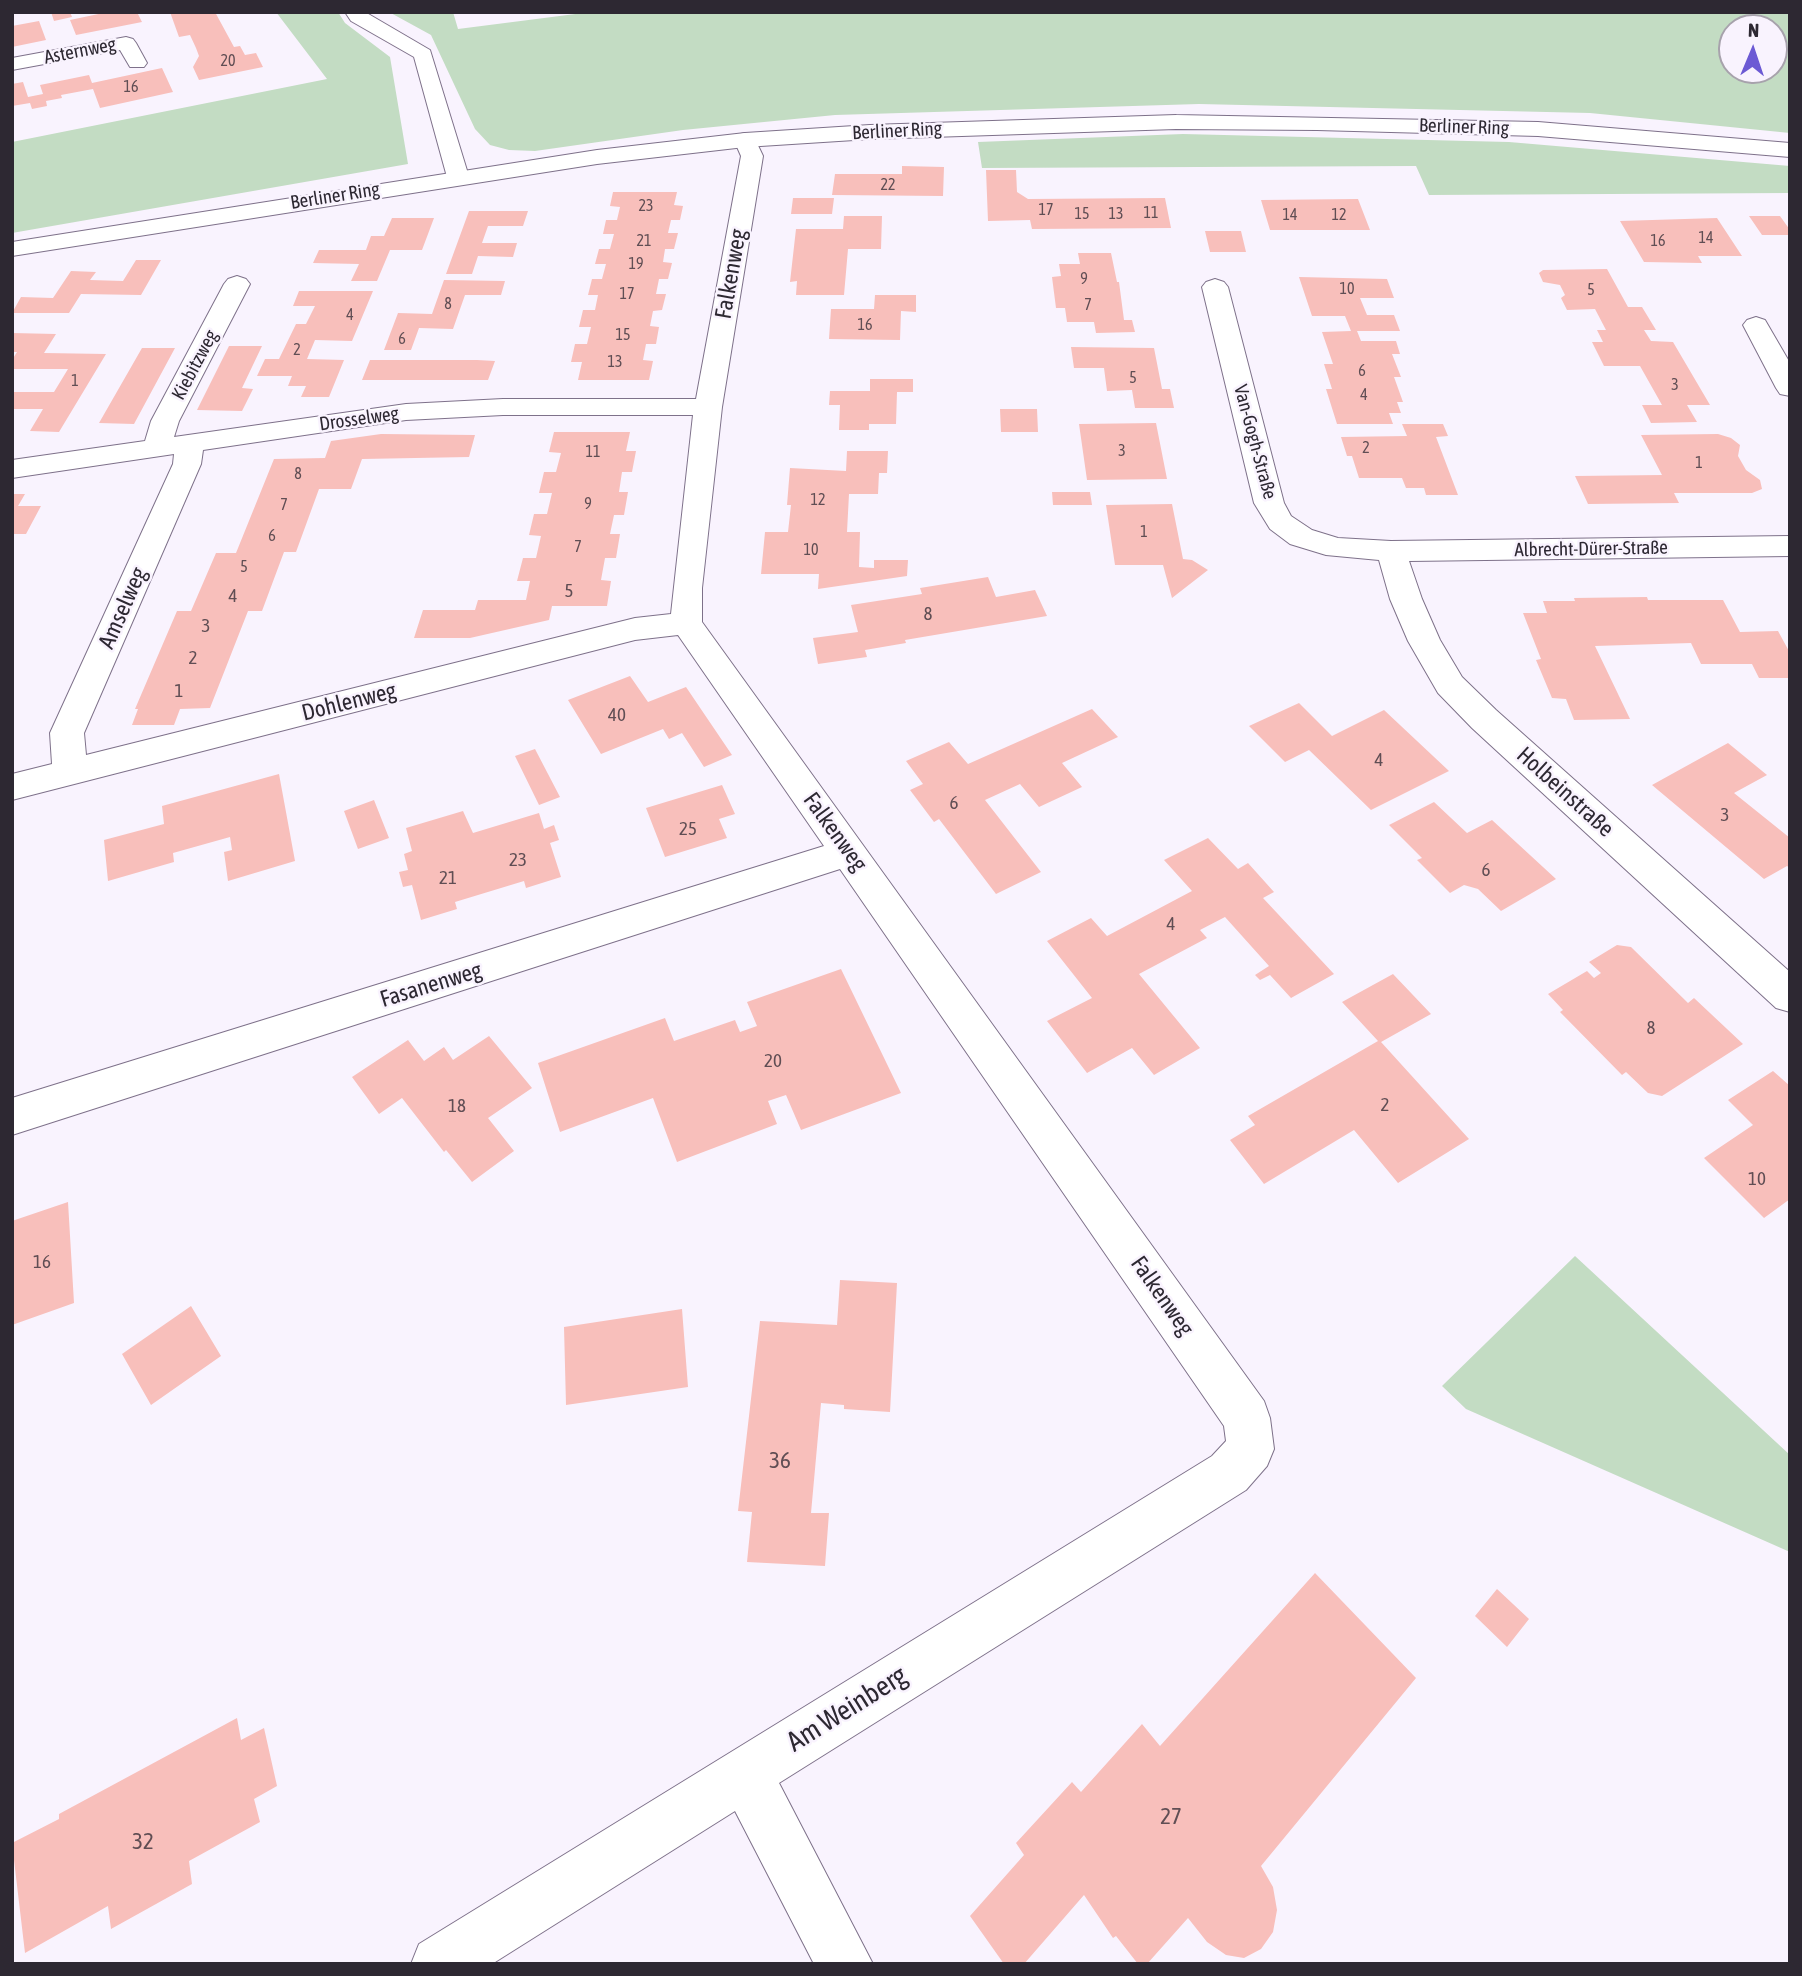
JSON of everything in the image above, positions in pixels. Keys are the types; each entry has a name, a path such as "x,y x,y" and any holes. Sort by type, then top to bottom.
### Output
{"street":[{"path":"355,12 358,17 423,54 458,177"},
{"name":"Asternweg","path":"12,64 126,43 137,63"},
{"name":"Berliner Ring","path":"12,249 458,177 746,139 998,126 1176,122 1304,123 1538,129 1790,150"},
{"name":"Falkenweg","path":"746,139 752,156 708,407 687,588 687,623 1247,1418 1250,1449"},
{"name":"Kiebitzweg","path":"157,449 165,421 237,284"},
{"name":"Van-Gogh-Straße","path":"1215,287 1269,503 1280,522 1301,537 1337,548 1391,551"},
{"path":"1756,325 1790,388"},
{"name":"Drosselweg","path":"12,469 406,412 503,407 708,407"},
{"name":"Amselweg","path":"69,773 67,733 187,464 189,444"},
{"name":"Albrecht-Dürer-Straße","path":"1391,551 1790,546"},
{"name":"Holbeinstraße","path":"1391,551 1406,599 1424,641 1450,685 1790,996"},
{"name":"Dohlenweg","path":"12,787 635,629 687,623"},
{"name":"Fasanenweg","path":"12,1117 850,852"},
{"name":"Am Weinberg","path":"439,1964 1229,1473 1250,1449"},
{"path":"744,1773 845,1964"}],"green space":[{"path":"276,12 338,12 345,23 390,57 408,164 12,233 12,142 327,79"},
{"path":"389,12 453,12 458,29 591,12 1790,12 1790,133 1590,113 1199,104 835,115 683,130 535,151 509,150 490,145 475,129 431,35"},
{"path":"1183,134 1509,142 1790,166 1790,193 1429,195 1416,166 982,168 978,142"},
{"path":"1575,1256 1790,1455 1790,1552 1466,1409 1442,1386"}],"building":[{"path":"51,12 70,12 72,17 54,21"},
{"path":"108,12 137,12 142,22 76,35 70,20"},
{"path":"170,12 215,12 234,47 240,46 245,55 256,53 263,67 199,80 193,67 199,56 196,48 190,35 179,37"},
{"path":"39,21 46,40 12,47 12,26"},
{"path":"162,68 173,92 100,108 93,89 61,95 62,98 46,101 47,106 32,109 30,103 12,106 12,84 23,82 28,97 43,94 40,85 89,75 92,83"},
{"path":"902,166 944,167 943,196 832,195 835,174 902,174"},
{"path":"986,170 1016,170 1017,192 1028,199 1165,198 1171,228 1032,229 1030,220 988,221"},
{"path":"613,192 677,192 674,205 683,206 680,220 671,220 668,233 678,233 674,249 665,249 663,262 672,263 668,279 659,279 656,294 666,294 662,310 653,311 650,326 659,327 656,344 646,344 643,360 653,361 649,380 578,380 582,362 571,362 575,344 587,344 591,327 579,327 583,310 595,310 598,295 588,295 592,279 602,279 606,264 595,264 599,249 610,249 614,234 603,234 606,220 617,220 620,207 610,206"},
{"path":"793,198 834,198 832,214 791,214"},
{"path":"1358,199 1370,230 1270,230 1261,200"},
{"path":"469,211 528,211 523,226 488,226 482,243 517,243 513,257 478,256 472,274 446,274"},
{"path":"844,216 882,216 881,249 848,249 844,295 796,295 797,281 790,282 796,229 843,229"},
{"path":"1749,216 1780,216 1790,230 1790,235 1762,235"},
{"path":"392,218 434,218 422,250 390,250 377,281 351,281 359,264 313,263 319,250 366,250 371,236 384,236"},
{"path":"1717,218 1742,256 1698,256 1702,263 1644,262 1620,221"},
{"path":"1205,231 1241,231 1246,252 1210,252"},
{"path":"1078,253 1111,253 1119,282 1124,320 1132,320 1135,332 1096,333 1094,322 1067,322 1065,308 1056,308 1052,277 1061,276 1059,264 1080,264"},
{"path":"136,260 161,260 141,295 81,294 69,313 12,313 21,297 53,298 71,271 96,272 90,280 123,281"},
{"path":"1607,269 1628,307 1642,307 1656,330 1644,330 1651,341 1673,342 1710,405 1687,405 1697,422 1651,423 1642,405 1662,405 1640,366 1604,366 1592,342 1603,342 1597,330 1606,330 1595,309 1567,310 1561,298 1565,295 1560,285 1543,282 1539,273 1543,270"},
{"path":"1299,277 1387,279 1394,298 1360,298 1367,315 1394,315 1400,331 1357,331 1361,341 1396,341 1400,354 1392,354 1401,377 1394,377 1403,402 1397,402 1401,413 1389,413 1393,424 1337,424 1326,389 1332,389 1324,364 1333,364 1322,332 1351,331 1345,316 1312,316"},
{"path":"444,280 505,281 501,295 465,295 453,329 419,328 411,350 384,350 398,313 432,314"},
{"path":"299,291 373,291 352,341 315,340 307,359 344,360 329,397 301,397 306,386 288,386 292,376 257,376 265,359 279,359 296,324 306,324 315,306 293,306"},
{"path":"875,295 916,295 916,312 901,311 900,340 829,339 831,309 874,309"},
{"path":"12,333 56,334 44,353 106,354 59,432 30,431 43,409 12,409 12,392 54,392 68,369 12,369 12,360 17,352 12,352"},
{"path":"229,346 262,346 242,388 253,389 242,411 197,410"},
{"path":"1071,347 1154,348 1162,389 1170,389 1174,408 1135,408 1132,390 1107,391 1104,368 1074,368"},
{"path":"142,348 175,348 134,424 99,423"},
{"path":"370,360 495,361 488,380 362,380"},
{"path":"870,379 913,379 913,392 897,392 896,424 869,424 869,430 839,430 840,405 829,405 830,391 870,391"},
{"path":"1000,409 1037,409 1038,432 1001,432"},
{"path":"1156,423 1167,479 1087,480 1079,424"},
{"path":"1402,424 1443,424 1448,436 1436,437 1458,495 1426,495 1424,488 1406,488 1402,478 1359,478 1352,456 1347,456 1341,437 1407,436"},
{"path":"554,432 630,432 626,451 636,451 632,472 622,472 619,492 628,492 624,515 614,515 610,534 620,534 616,558 605,558 601,580 611,581 607,606 552,606 549,620 470,638 414,638 423,610 475,610 478,600 526,600 530,581 517,581 523,558 536,558 541,536 529,535 534,514 547,514 552,493 539,493 544,472 556,472 561,453 549,452"},
{"path":"381,434 475,435 469,457 362,459 351,489 319,489 296,552 284,552 262,611 248,611 210,708 180,709 174,725 132,725 138,709 135,709 177,611 191,611 216,553 236,553 274,459 325,458 331,441"},
{"path":"1718,434 1731,438 1740,445 1738,456 1746,470 1760,480 1762,489 1752,493 1674,493 1679,503 1588,504 1575,476 1662,475 1641,435"},
{"path":"847,451 888,451 887,473 879,473 878,494 849,494 847,532 860,532 859,567 874,568 874,560 908,560 907,576 818,589 819,574 761,574 765,532 788,532 791,505 787,505 790,468 846,471"},
{"path":"1052,492 1090,492 1092,505 1053,505"},
{"path":"12,494 25,494 18,506 41,506 26,534 12,534"},
{"path":"1172,504 1183,559 1192,560 1208,570 1172,598 1163,565 1115,565 1106,505"},
{"path":"988,577 996,597 1035,590 1047,616 905,640 906,643 865,650 867,657 818,664 813,638 858,632 851,605 922,594 920,588"},
{"path":"1647,597 1648,600 1723,600 1740,632 1778,631 1790,653 1790,678 1759,678 1752,664 1701,664 1691,643 1595,646 1630,719 1574,720 1566,699 1552,698 1536,660 1541,659 1523,613 1547,613 1543,601"},
{"path":"630,676 648,702 686,687 732,755 704,767 682,733 669,739 663,729 601,754 568,700"},
{"path":"1299,703 1332,736 1384,710 1449,771 1371,810 1309,750 1285,762 1249,726"},
{"path":"1092,709 1118,737 1062,763 1082,787 1039,807 1020,784 985,800 1041,872 996,894 939,819 934,822 910,790 923,784 906,761 949,742 968,764"},
{"path":"1728,743 1767,775 1734,793 1790,838 1790,868 1787,866 1764,879 1652,785"},
{"path":"535,749 560,797 539,805 515,756"},
{"path":"279,774 295,861 228,881 224,852 232,850 230,837 173,853 174,862 108,881 104,840 164,824 162,806"},
{"path":"722,785 735,814 719,819 727,838 665,857 646,808"},
{"path":"374,800 389,838 358,849 344,811"},
{"path":"1434,802 1467,833 1492,820 1556,879 1501,911 1478,889 1464,885 1450,893 1417,860 1422,858 1389,825"},
{"path":"463,811 473,833 539,813 544,829 554,825 559,840 550,843 561,877 526,888 524,881 455,902 457,909 421,920 412,885 403,887 399,872 408,870 404,854 412,851 406,828"},
{"path":"1208,838 1238,869 1248,863 1274,892 1263,898 1334,974 1291,998 1270,975 1260,980 1255,975 1269,966 1225,917 1200,930 1207,938 1139,974 1200,1048 1154,1075 1132,1048 1087,1073 1047,1021 1092,998 1047,941 1091,918 1107,936 1192,891 1164,860"},
{"path":"1617,945 1631,947 1688,1003 1694,998 1743,1044 1662,1096 1648,1093 1626,1072 1622,1075 1560,1012 1563,1010 1548,994 1587,971 1594,978 1601,973 1589,962"},
{"path":"841,969 901,1093 801,1130 786,1095 768,1101 777,1124 677,1162 653,1098 560,1132 538,1063 665,1018 674,1041 735,1020 740,1032 757,1026 747,1002"},
{"path":"1393,974 1431,1014 1381,1042 1469,1139 1398,1183 1354,1130 1264,1184 1230,1140 1255,1125 1248,1116 1378,1041 1342,1002"},
{"path":"489,1036 532,1088 488,1118 514,1151 472,1182 446,1150 444,1152 402,1098 379,1114 352,1077 408,1040 424,1061 444,1047 453,1060"},
{"path":"1773,1071 1790,1086 1790,1199 1764,1218 1704,1158 1753,1125 1728,1100"},
{"path":"68,1202 74,1303 12,1325 12,1221"},
{"path":"840,1280 897,1283 890,1412 844,1409 844,1405 821,1403 811,1513 829,1513 825,1566 747,1562 752,1512 738,1511 760,1321 837,1325"},
{"path":"191,1306 221,1356 151,1405 122,1354"},
{"path":"682,1309 688,1387 566,1405 564,1327"},
{"path":"1315,1573 1416,1678 1261,1866 1273,1887 1277,1910 1273,1932 1261,1949 1244,1958 1226,1955 1207,1942 1188,1918 1147,1964 1138,1964 1116,1936 1113,1938 1084,1895 1024,1964 1004,1964 970,1916 1024,1855 1016,1843 1072,1782 1081,1792 1142,1724 1160,1746"},
{"path":"1497,1589 1529,1619 1507,1647 1475,1616"},
{"path":"237,1718 241,1740 264,1728 277,1786 254,1799 260,1822 189,1861 192,1884 111,1929 108,1906 25,1953 12,1843 59,1819 59,1814"}]}
